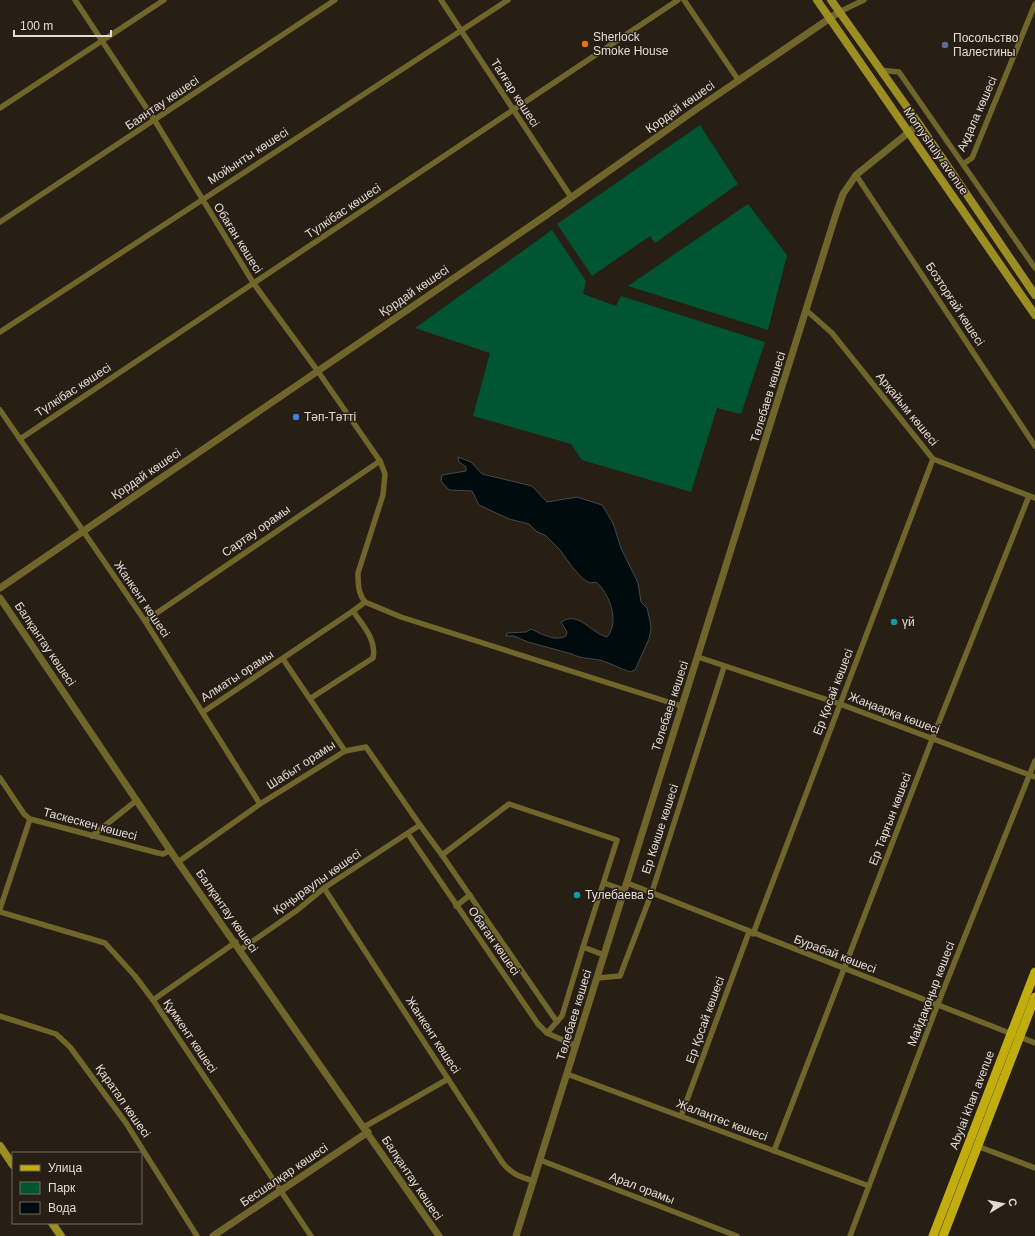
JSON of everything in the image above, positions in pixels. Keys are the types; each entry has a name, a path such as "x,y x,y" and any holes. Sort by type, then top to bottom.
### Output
{"main road":[{"name":"Momyshuly avenue","path":"817,0 1035,315"},
{"name":"Momyshuly avenue","path":"831,0 919,124 1035,295"},
{"name":"Abylai khan avenue","path":"943,1236 977,1146 1015,1036 1035,972"},
{"name":"Abylai khan avenue","path":"933,1236 1015,1036 1035,997"},
{"path":"0,1146 12,1164"},
{"path":"53,1224 61,1236"}],"street":[{"name":"Обаған көшесі","path":"75,0 156,120 201,199 254,284 317,370 380,461"},
{"path":"0,108 164,0"},
{"name":"Баянтау көшесі","path":"0,222 336,0"},
{"name":"Талғар көшесі","path":"441,0 572,197"},
{"name":"Мойынты көшесі","path":"0,332 201,199 508,0"},
{"name":"Түлкібас көшесі","path":"20,439 514,111 678,0"},
{"path":"684,0 739,80"},
{"path":"839,12 864,0"},
{"name":"Ақдала көшесі","path":"963,164 972,158 1035,4"},
{"name":"Қордай көшесі","path":"0,588 82,530 572,197 839,12"},
{"path":"880,70 899,72 1035,268"},
{"path":"856,175 919,124"},
{"name":"Төлебаев көшесі","path":"516,1236 568,1074 681,706 698,657 836,214 843,194 856,175"},
{"name":"Бозторғай көшесі","path":"856,175 1035,446"},
{"name":"Арқайым көшесі","path":"806,310 832,333 932,459 1032,497"},
{"name":"Жанкент көшесі","path":"0,410 145,621 260,804"},
{"name":"Ер Қосай көшесі","path":"681,1116 840,704 932,459"},
{"path":"380,461 385,474 383,495 358,573 358,586 361,596 365,602 402,617 681,706"},
{"name":"Сартау орамы","path":"145,621 380,461"},
{"name":"Ер Тарғын көшесі","path":"774,1151 932,740 1032,497"},
{"name":"Балқантау көшесі","path":"0,598 178,862 236,942 240,950 439,1236"},
{"name":"Алматы орамы","path":"203,712 365,602"},
{"path":"311,698 373,658 375,649 372,640 353,611"},
{"name":"Жаңаарқа көшесі","path":"698,657 724,667 840,704 932,740 1032,776"},
{"name":"Шабыт орамы","path":"178,862 260,804 345,752 311,698 283,659"},
{"name":"Ер Көкше көшесі","path":"597,978 620,976 652,892 724,667"},
{"path":"345,752 366,747 557,1022"},
{"name":"Майдақоңыр көшесі","path":"850,1236 937,1006 1032,776 1035,761"},
{"name":"Таскескен көшесі","path":"0,778 30,819 162,854 171,850"},
{"path":"92,836 137,800"},
{"path":"442,855 509,804 617,840 562,1016 547,1033"},
{"path":"0,909 30,819"},
{"name":"Қоңыраулы көшесі","path":"240,950 296,911 324,888 420,825"},
{"name":"Обаған көшесі","path":"408,834 538,1024 547,1033 576,1046"},
{"name":"Бурабай көшесі","path":"627,882 751,933 1035,1043"},
{"path":"604,883 624,890"},
{"name":"Жанкент көшесі","path":"324,888 509,1171 518,1176 534,1181"},
{"path":"456,906 470,895"},
{"name":"Құмкент көшесі","path":"0,912 105,943 135,976 153,1000 311,1236"},
{"path":"153,1000 236,942"},
{"path":"583,947 604,955"},
{"name":"Қаратал көшесі","path":"0,1016 56,1034 70,1047 126,1123 198,1236"},
{"name":"Жалаңтөс көшесі","path":"568,1074 869,1186"},
{"path":"366,1130 448,1079"},
{"name":"Бесшалқар көшесі","path":"213,1236 366,1130"},
{"path":"977,1146 1035,1168"},
{"name":"Арал орамы","path":"540,1160 736,1236"}],"green space":[{"path":"700,125 738,184 655,243 650,236 592,276 557,224"},
{"path":"748,204 787,255 768,330 628,286"},
{"path":"552,230 586,281 583,294 616,306 621,296 765,342 741,414 717,408 691,492 582,460 571,444 473,416 490,353 415,328"}],"water":[{"path":"458,457 471,462 482,474 532,486 547,502 577,497 602,505 613,523 621,548 638,583 641,602 647,608 650,621 651,629 649,639 635,670 630,672 603,661 579,657 528,642 514,636 506,636 507,633 526,632 531,629 548,637 562,638 566,636 567,632 561,622 567,619 573,619 579,620 601,635 607,637 613,624 612,608 601,587 596,582 590,583 583,579 560,550 545,535 537,532 529,524 509,519 479,505 472,491 449,490 441,481 442,475 466,471 466,467 459,462"}],"place":[{"name":"Sherlock Smoke House","path":"585,44"},
{"name":"Посольство Палестины","path":"945,45"},
{"name":"Тәп-Тәтті","path":"296,417"},
{"name":"үй","path":"894,622"},
{"name":"Тулебаева 5","path":"577,895"}]}
